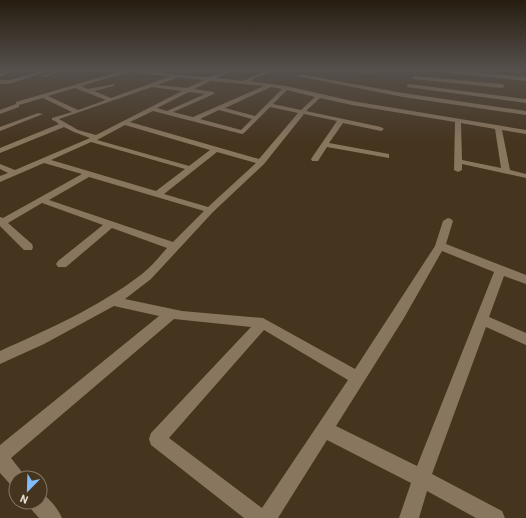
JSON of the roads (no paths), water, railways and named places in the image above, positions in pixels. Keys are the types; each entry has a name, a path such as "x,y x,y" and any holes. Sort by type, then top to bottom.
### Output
{"street":[{"path":"2,110 51,94"},
{"path":"97,94 111,100"},
{"path":"128,94 54,119 63,125 94,138 192,168"},
{"path":"0,179 94,138 180,94"},
{"path":"170,112 209,94"},
{"path":"193,120 252,94"},
{"path":"152,109 170,112 193,120 242,132 280,94"},
{"path":"311,94 397,103 474,114 502,121 526,132"},
{"path":"376,94 397,103 440,109 458,121"},
{"path":"397,103 403,94"},
{"path":"472,94 526,100"},
{"path":"505,94 507,98"},
{"path":"44,96 77,112"},
{"path":"0,358 39,340 114,301 147,276 210,210 261,162 303,111 319,96"},
{"path":"270,104 381,129"},
{"path":"218,108 256,118"},
{"path":"458,121 474,114 502,121 526,113"},
{"path":"0,129 40,114"},
{"path":"315,159 341,120"},
{"path":"458,121 458,166 506,171 526,176"},
{"path":"502,121 506,171"},
{"path":"125,123 261,162"},
{"path":"0,152 63,125"},
{"path":"325,144 386,156"},
{"path":"157,195 216,149"},
{"path":"43,160 210,210"},
{"path":"0,166 15,173"},
{"path":"28,248 1,221 88,174"},
{"path":"41,200 174,247"},
{"path":"267,518 325,430 440,246 448,221"},
{"path":"62,264 110,225"},
{"path":"440,246 526,280"},
{"path":"409,518 421,478 483,320 500,270"},
{"path":"114,301 171,314 263,323 358,378"},
{"path":"0,456 171,314"},
{"path":"483,320 526,338"},
{"path":"260,518 157,439 263,323"},
{"path":"325,430 455,495 495,518"},
{"path":"0,460 9,470"},
{"path":"45,510 52,518"}]}
